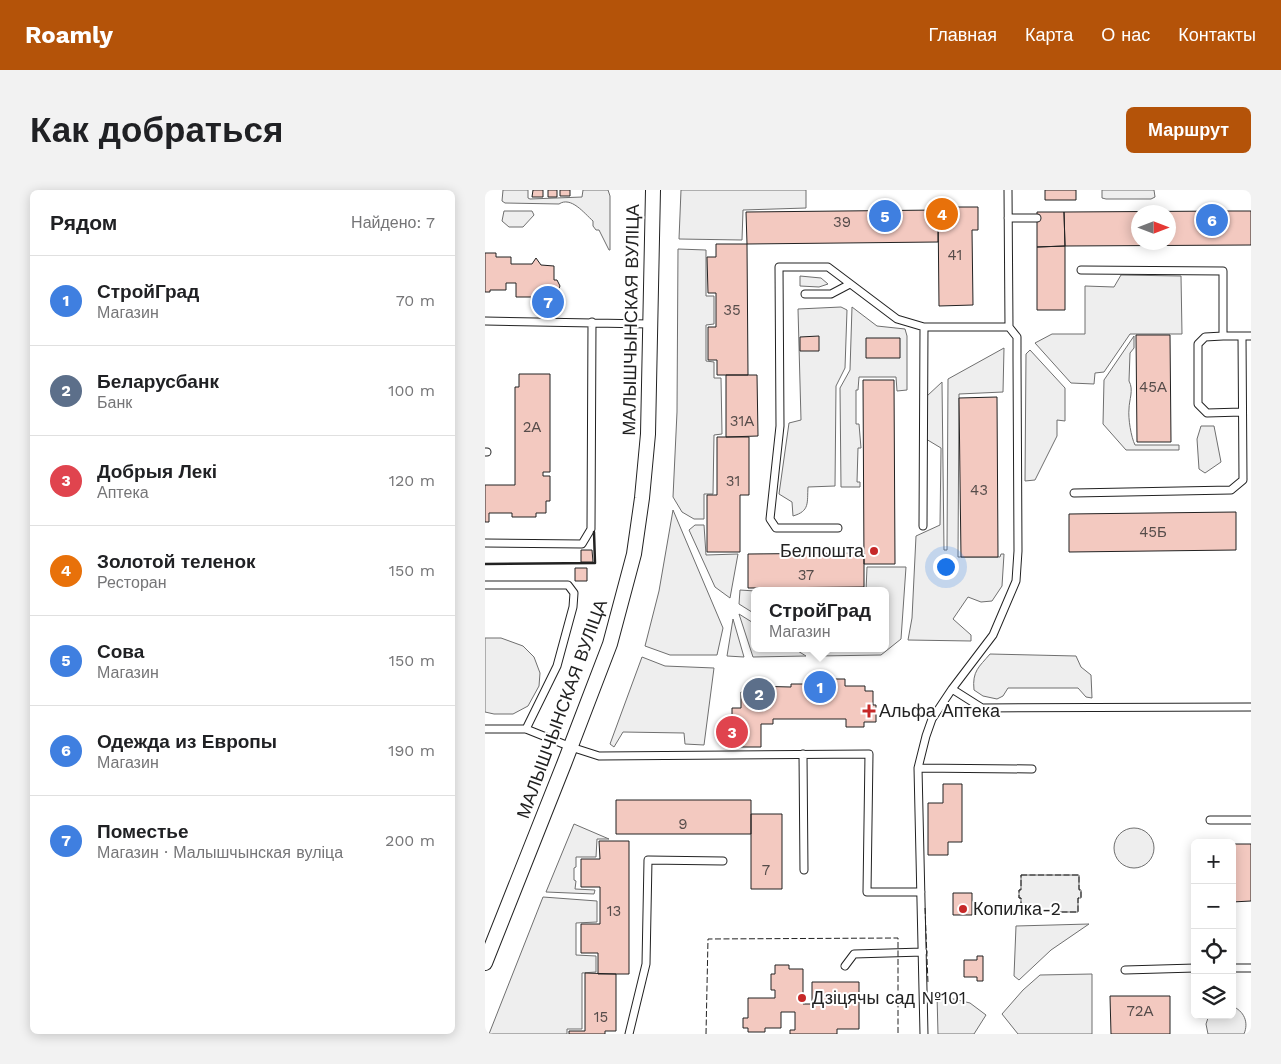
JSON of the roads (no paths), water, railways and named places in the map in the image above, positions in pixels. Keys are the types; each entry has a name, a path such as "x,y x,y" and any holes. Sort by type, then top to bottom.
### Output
{"street":[{"name":"МАЛЫШЧЫНСКАЯ ВУЛІЦА","path":"485,963 610,644 633,554 642,498 648,434 653,190"}],"lane":[{"path":"924,1034 918,768 925,736 932,719 993,635 1016,581 1018,551 1017,337 1009,327 1008,190"},
{"path":"1008,218 1037,218"},
{"path":"838,528 776,528 770,519 780,426 779,267 828,267 897,319 924,327 1009,327"},
{"path":"1081,270 1223,271 1223,336"},
{"path":"805,294 831,294 850,284"},
{"path":"485,321 650,324"},
{"path":"485,543 582,544 591,529 591,322"},
{"path":"923,526 924,327"},
{"path":"1074,493 1231,490 1243,480 1242,336"},
{"path":"1242,412 1207,413 1198,404 1198,344 1205,337 1251,336"},
{"path":"485,585 568,585 574,593 573,607 557,666 526,729"},
{"path":"952,689 982,708 1251,707"},
{"path":"485,728 526,729 599,756 869,754 867,892 921,892"},
{"path":"803,754 804,870"},
{"path":"918,768 1032,769"},
{"path":"1209,820 1251,820"},
{"path":"629,1034 646,964 648,860 723,861"},
{"path":"845,966 854,954 923,952"},
{"path":"1125,970 1191,968"},
{"path":"1236,968 1251,968"}],"place":[{"name":"Золотой теленок","path":"942,214"},
{"name":"Сова","path":"885,216"},
{"name":"Одежда из Европы","path":"1212,220"},
{"name":"Поместье","path":"548,302"},
{"name":"Белпошта","path":"874,551"},
{"name":"СтройГрад","path":"820,687"},
{"name":"Беларусбанк","path":"759,694"},
{"name":"Альфа Аптека","path":"869,711"},
{"name":"Добрыя Лекі","path":"732,732"},
{"name":"Копилка-2","path":"963,909"},
{"name":"Дзіцячы сад №101","path":"802,998"}]}
